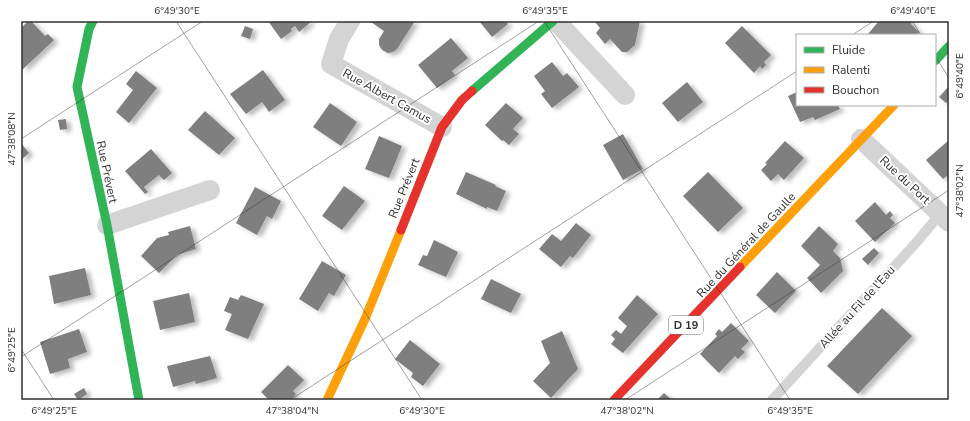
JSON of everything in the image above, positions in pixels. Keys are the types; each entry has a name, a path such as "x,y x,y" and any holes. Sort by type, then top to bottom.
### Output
{"street":[{"name":"Rue Prévert","path":"93,21 88,29 77,87 107,226 138,400"},
{"name":"Rue Albert Camus","path":"350,21 339,39 331,64 442,127"},
{"name":"Rue Prévert","path":"327,400 365,319 442,127 462,100 554,21"},
{"path":"554,21 625,95"},
{"path":"936,60 949,46"},
{"name":"Rue du Général de Gaulle","path":"614,400 893,106"},
{"name":"Rue du Port","path":"862,139 945,218"},
{"path":"107,226 210,190"}],"lane":[{"name":"Allée au Fil de l'Eau","path":"772,400 915,244 945,218"}],"building":[{"path":"28,21 31,21 45,36 48,34 54,40 22,70 21,28"},
{"path":"268,21 312,21 299,32 295,26 291,29 292,31 281,39"},
{"path":"415,21 397,49 388,53 382,50 379,45 379,39 384,31 371,22"},
{"path":"479,21 505,21 508,24 492,37"},
{"path":"640,21 635,45 627,52 622,52 610,39 605,44 596,33 600,28 595,22"},
{"path":"879,21 913,21 911,24 919,32 918,34 868,34"},
{"path":"245,26 253,29 250,39 241,36"},
{"path":"742,26 771,55 764,62 766,65 762,69 760,66 754,73 725,43"},
{"path":"451,38 468,58 452,71 455,75 437,88 418,65"},
{"path":"552,62 563,76 567,73 579,87 552,108 541,94 545,91 534,76"},
{"path":"263,70 285,100 269,112 262,102 246,114 230,94"},
{"path":"136,71 157,88 129,123 116,112 133,90 126,84"},
{"path":"687,82 703,102 678,122 662,103"},
{"path":"949,86 949,100 946,103 939,97"},
{"path":"796,92 796,106 838,106 840,109 815,120 813,117 800,122 788,96"},
{"path":"330,103 357,122 341,146 313,127"},
{"path":"506,103 523,118 513,129 519,134 509,145 503,140 502,141 485,125"},
{"path":"205,111 235,138 219,155 188,130"},
{"path":"66,119 67,129 60,130 58,120"},
{"path":"623,134 643,169 623,180 603,145"},
{"path":"379,136 402,146 389,178 365,169"},
{"path":"949,140 949,176 948,175 943,179 926,160"},
{"path":"785,141 804,158 784,180 778,174 771,181 761,170 767,164 765,163"},
{"path":"21,143 29,153 21,160"},
{"path":"151,149 172,173 164,180 159,175 144,187 148,192 145,194 125,171"},
{"path":"466,172 506,191 497,211 487,207 487,209 456,194"},
{"path":"708,172 743,208 718,232 683,196"},
{"path":"344,186 365,201 342,230 322,216"},
{"path":"255,187 281,201 272,219 267,216 257,235 236,223"},
{"path":"875,202 886,215 890,211 893,215 890,218 895,223 875,242 855,221"},
{"path":"576,223 591,235 573,258 570,256 561,267 539,249 552,234 561,241"},
{"path":"190,226 196,249 177,255 159,273 141,256 157,238 169,235 168,232"},
{"path":"819,226 838,244 833,251 840,258 843,271 821,293 807,278 820,265 801,246"},
{"path":"434,240 458,252 446,277 418,265 423,255 427,256"},
{"path":"874,248 879,253 868,265 862,259"},
{"path":"322,261 346,275 334,296 329,293 318,311 299,299"},
{"path":"85,268 91,295 54,304 49,276"},
{"path":"777,272 796,291 775,313 756,295"},
{"path":"491,279 521,294 511,313 481,299"},
{"path":"189,293 195,322 160,330 153,301"},
{"path":"241,295 264,304 248,339 225,330 232,314 224,311 230,297 238,300"},
{"path":"637,295 658,314 623,353 611,344 615,339 611,335 616,330 621,334 627,326 618,318"},
{"path":"882,308 912,336 858,394 827,366"},
{"path":"731,323 749,341 741,349 745,352 738,359 735,356 719,373 700,354 717,336 715,334 719,329 722,332"},
{"path":"79,329 87,352 68,359 70,368 50,374 40,342"},
{"path":"562,331 578,369 551,398 533,381 550,363 541,341"},
{"path":"410,340 440,364 423,386 411,377 413,373 395,359"},
{"path":"210,356 217,378 196,384 195,381 173,387 167,366"},
{"path":"288,365 304,380 293,391 296,394 291,400 269,400 261,392"},
{"path":"84,388 87,394 78,400 74,394"},
{"path":"664,393 672,400 657,400"}],"traffic: fast":[{"path":"93,21 89,29 77,87 107,225 139,400"},
{"path":"472,91 553,21"},
{"path":"936,60 949,46"}],"traffic: slow":[{"path":"740,267 893,106"},
{"path":"327,400 365,319 401,230"}],"traffic: jam":[{"path":"401,230 442,127 462,100 472,91"},
{"path":"614,400 740,267"}]}
